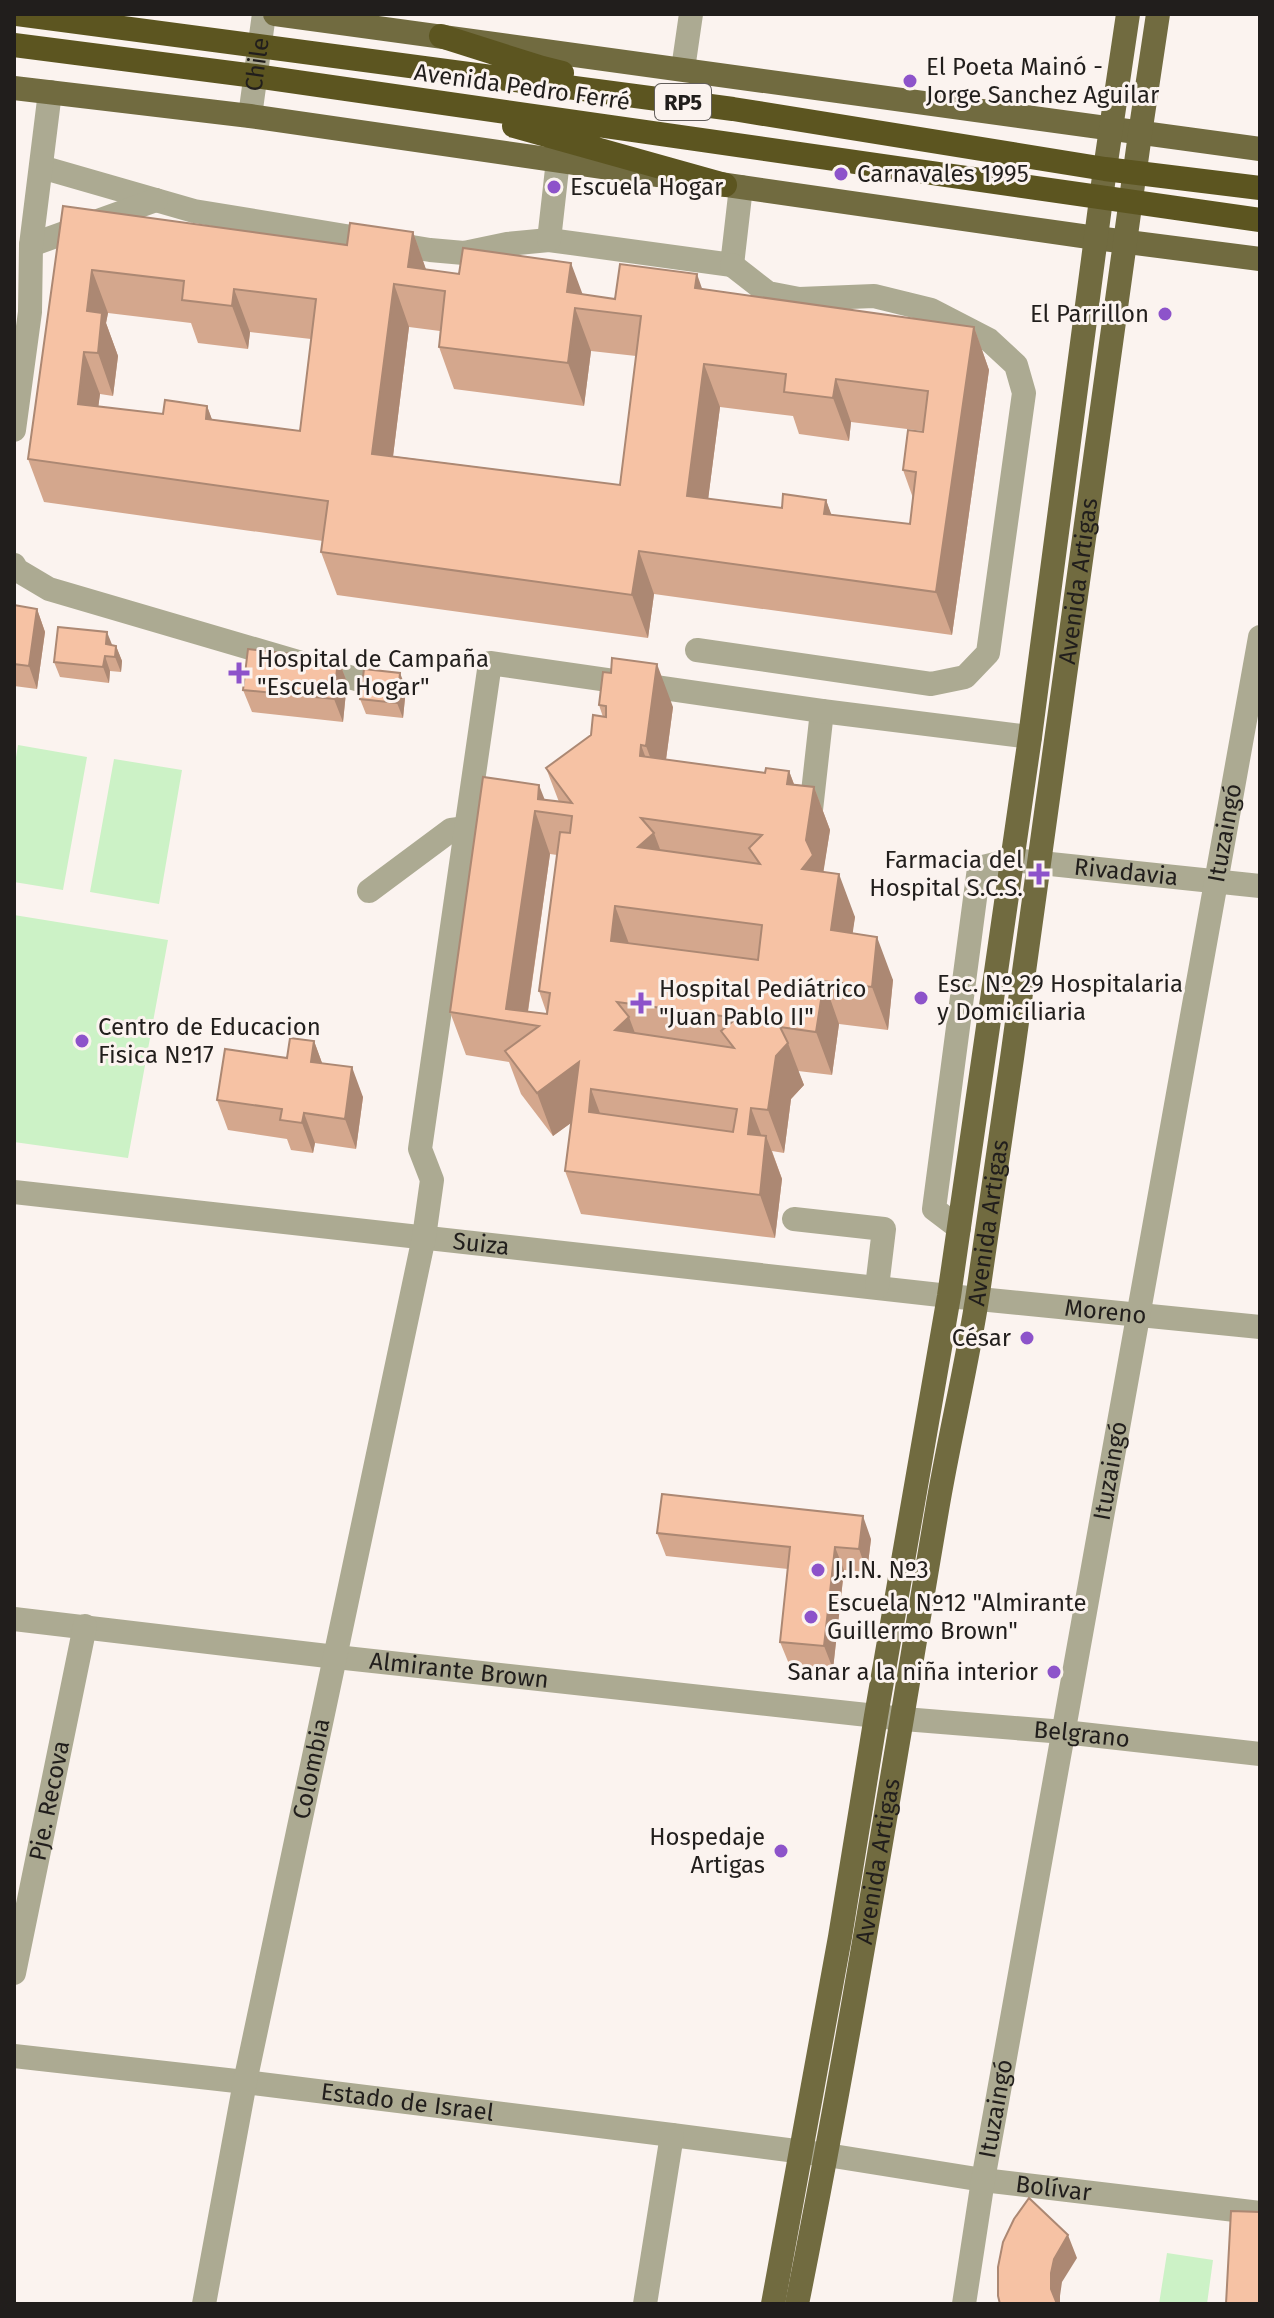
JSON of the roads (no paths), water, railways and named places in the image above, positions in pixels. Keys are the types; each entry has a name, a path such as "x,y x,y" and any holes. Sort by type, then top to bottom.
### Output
{"highway":[{"name":"Avenida Pedro Ferré","path":"17,14 733,109 1105,169 1260,188"},
{"path":"441,36 542,68 733,109"},
{"name":"Avenida Pedro Ferré","path":"14,45 255,76 1260,220"},
{"path":"383,95 504,123 733,186"}],"main road":[{"name":"Avenida Pedro Ferré","path":"275,14 1260,149"},
{"name":"Avenida Artigas","path":"773,2304 840,1937 949,1296 1030,737 1128,14"},
{"name":"Avenida Artigas","path":"797,2304 827,2155 938,1506 977,1298 1158,14"},
{"path":"14,88 250,116 1260,259"}],"street":[{"name":"Chile","path":"250,116 264,14"},
{"path":"683,69 691,14"},
{"path":"14,430 30,312 31,245 50,92"},
{"path":"549,240 558,160"},
{"path":"41,167 194,211 430,250 464,253 549,240 732,265 768,293 799,299 874,296 931,310 989,340 1016,365 1024,393 988,653 965,677 931,684 697,650"},
{"path":"732,265 733,186"},
{"path":"31,245 156,200"},
{"path":"14,565 17,570 49,589 356,679"},
{"name":"Ituzaingó","path":"964,2304 983,2180 1260,637"},
{"name":"Colombia","path":"204,2304 245,2082 424,1237 432,1180 420,1149 466,828 478,797 490,663 822,711"},
{"path":"925,724 931,684"},
{"path":"809,827 822,711 1030,737"},
{"path":"369,891 451,830 466,828"},
{"name":"Rivadavia","path":"1012,860 1260,886"},
{"name":"Suiza","path":"14,1192 949,1296"},
{"path":"794,1219 884,1229 877,1287"},
{"name":"Moreno","path":"949,1296 1260,1327"},
{"name":"Almirante Brown","path":"14,1619 904,1719"},
{"name":"Pje. Recova","path":"14,1973 85,1626"},
{"name":"Belgrano","path":"904,1719 1064,1732 1260,1754"},
{"name":"Estado de Israel","path":"14,2056 801,2152"},
{"path":"645,2304 672,2135"},
{"name":"Bolívar","path":"801,2152 983,2180 1260,2213"}],"place":[{"name":"El Poeta Mainó - Jorge Sanchez Aguilar","path":"910,81"},
{"name":"Carnavales 1995","path":"841,174"},
{"name":"Escuela Hogar","path":"554,187"},
{"name":"El Parrillon","path":"1165,314"},
{"name":"Hospital de Campaña \"Escuela Hogar\"","path":"239,673"},
{"name":"Farmacia del Hospital S.C.S.","path":"1039,874"},
{"name":"Esc. Nº 29 Hospitalaria y Domiciliaria","path":"921,998"},
{"name":"Hospital Pediátrico \"Juan Pablo II\"","path":"641,1003"},
{"name":"Centro de Educacion Fisica Nº17","path":"82,1041"},
{"name":"César","path":"1027,1338"},
{"name":"J.I.N. Nº3","path":"818,1570"},
{"name":"Escuela Nº12 \"Almirante Guillermo Brown\"","path":"811,1617"},
{"name":"Sanar a la niña interior","path":"1054,1672"},
{"name":"Hospedaje Artigas","path":"781,1851"}]}
